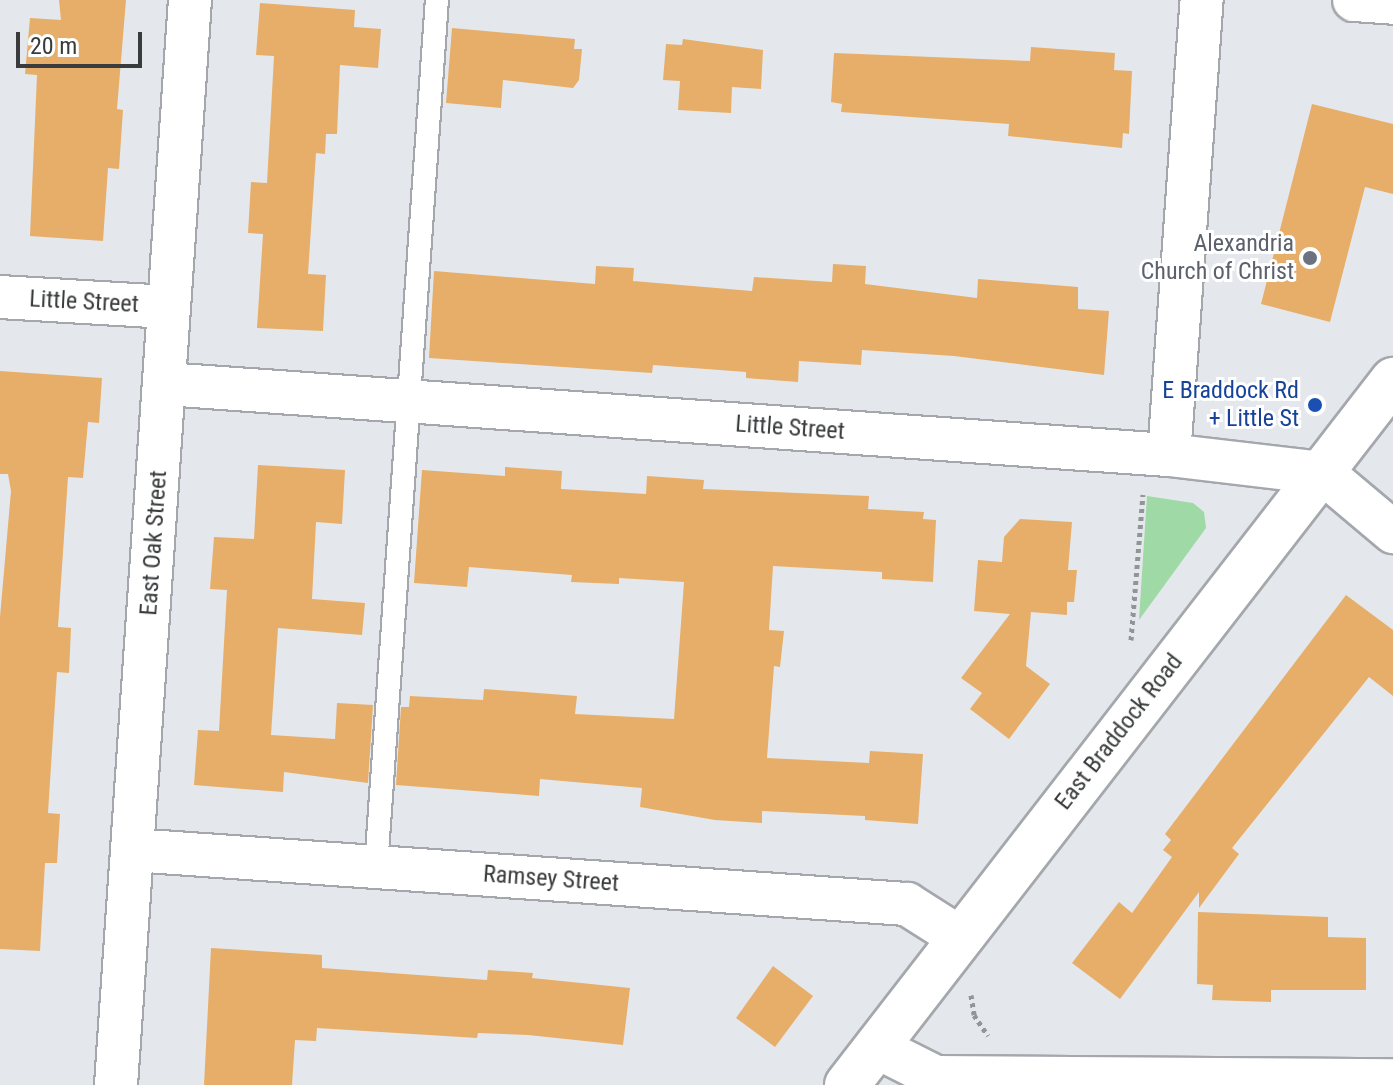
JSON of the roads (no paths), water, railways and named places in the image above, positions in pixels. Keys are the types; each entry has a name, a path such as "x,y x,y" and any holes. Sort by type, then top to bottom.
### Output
{"main road":[{"name":"East Braddock Road","path":"847,1085 1393,380"}],"street":[{"name":"East Oak Street","path":"116,1085 190,0"},
{"path":"1169,455 1202,0"},
{"path":"1354,0 1393,3"},
{"name":"Little Street","path":"0,297 168,307"},
{"name":"Little Street","path":"165,384 1169,455 1323,473"},
{"path":"1323,473 1393,532"},
{"name":"Ramsey Street","path":"132,850 907,904 959,937"},
{"path":"876,1047 936,1077 1393,1080"}],"lane":[{"path":"376,867 437,0"}],"place":[{"name":"Alexandria Church of Christ","path":"1310,258"},
{"name":"E Braddock Rd + Little St","path":"1315,405"}]}
